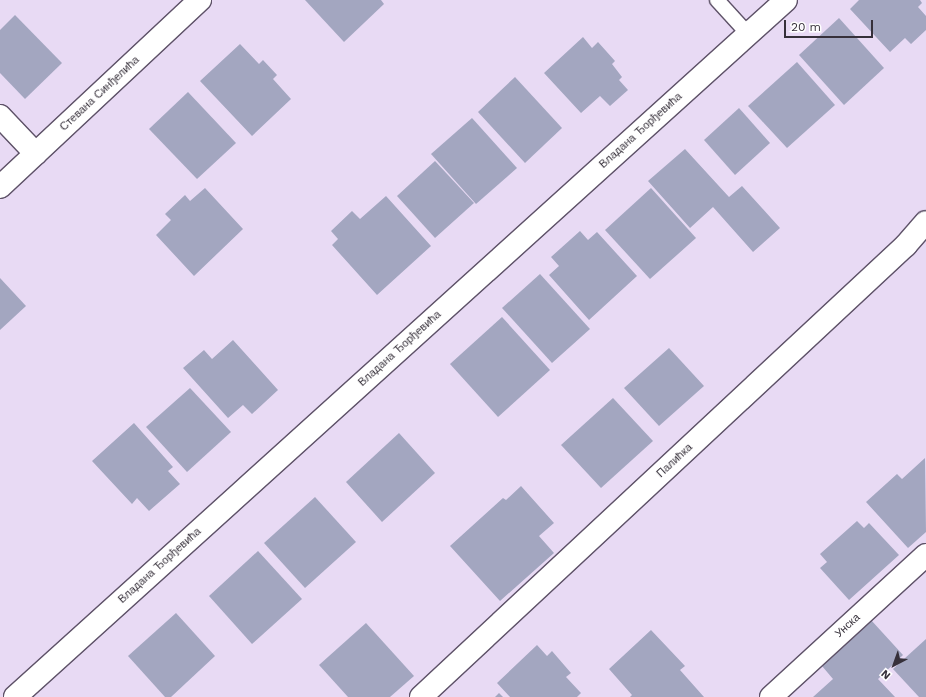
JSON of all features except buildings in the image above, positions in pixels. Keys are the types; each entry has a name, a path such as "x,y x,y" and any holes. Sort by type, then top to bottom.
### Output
{"street":[{"name":"Стевана Синђелића","path":"0,187 200,0"},
{"name":"Владана Ђорђевића","path":"15,697 786,0"},
{"path":"0,116 36,154"},
{"name":"Палићка","path":"421,697 906,245 926,222"},
{"name":"Унска","path":"771,697 926,555"}],"lane":[{"path":"717,0 748,34"}]}
